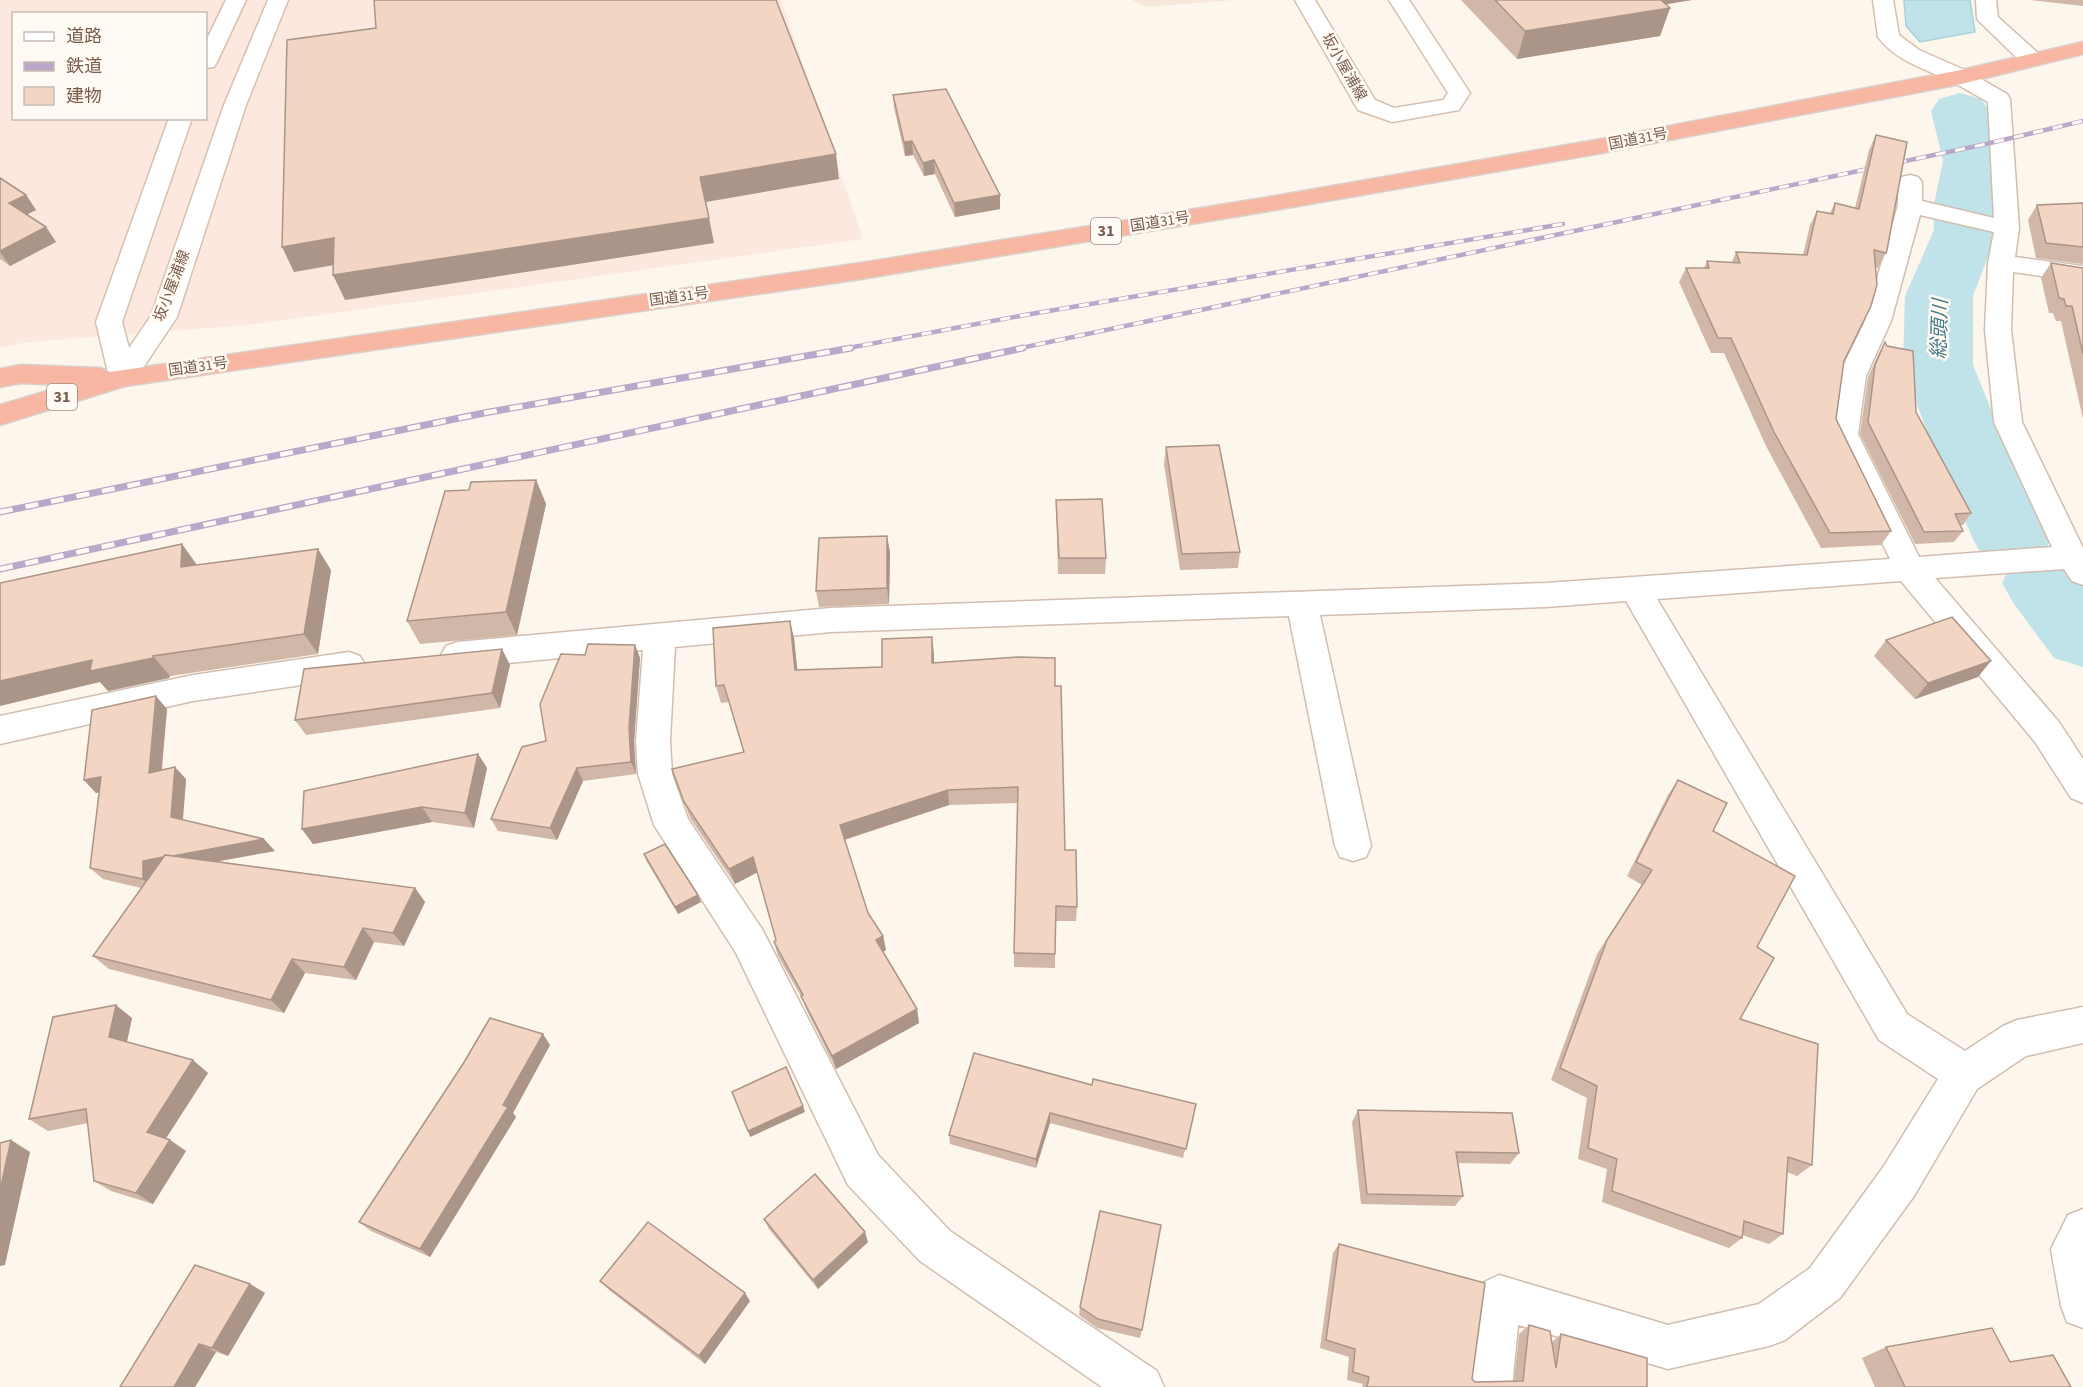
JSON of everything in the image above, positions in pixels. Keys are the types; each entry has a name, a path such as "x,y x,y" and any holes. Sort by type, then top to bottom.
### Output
{"highway":[{"name":"国道31号","path":"0,415 123,377 861,271 1063,238 1585,149 1961,77 2083,48"},
{"name":"国道31号","path":"0,378 21,374 123,377"}],"street":[{"path":"207,60 236,0"},
{"name":"坂小屋浦線","path":"123,377 164,317 235,105 278,0"},
{"name":"坂小屋浦線","path":"1305,0 1366,105 1392,115 1452,105 1459,93 1399,0"},
{"path":"426,658 831,620 1546,595 1911,571 2077,565 2008,422 1998,330 2001,263 1995,225 1999,99 1961,77 1911,55 1889,37 1883,0"},
{"path":"1986,0 1988,19 2031,59"},
{"path":"123,377 109,322 179,120"},
{"path":"1995,225 1915,199 1878,321 1851,376 1844,434 1911,571 2047,732 2083,788"},
{"path":"2001,263 2083,274"},
{"path":"1636,590 1893,1027 1966,1074"},
{"path":"1302,604 1353,846"},
{"path":"660,636 653,741 655,774 672,825 749,941 862,1170 935,1246 1141,1387"},
{"path":"0,730 193,688 379,662"},
{"path":"1490,1387 1499,1297 1668,1347 1769,1324 1825,1283 1899,1181 1966,1074 2017,1039 2083,1025"},
{"path":"2083,1230 2072,1249 2083,1306"}],"shaded area":[{"path":"0,0 781,0 863,239 248,325 27,342 0,348"},
{"path":"1132,0 1234,0 1147,7"}],"water":[{"path":"1904,0 1970,0 1975,32 1920,42 1906,26"}],"building":[{"path":"374,0 776,0 836,154 700,177 709,218 333,275 334,238 282,247 287,40 376,28"},
{"path":"1495,0 1661,0 1670,8 1525,31"},
{"path":"946,89 1000,195 954,203 934,160 923,163 912,141 904,142 893,95"},
{"path":"1876,135 1907,142 1887,250 1886,253 1874,250 1877,285 1871,306 1844,361 1836,419 1891,531 1830,533 1774,432 1731,338 1718,338 1686,268 1709,268 1707,261 1740,263 1736,252 1807,255 1817,211 1833,214 1835,203 1859,209"},
{"path":"0,178 26,195 9,203 46,227 0,251"},
{"path":"2083,203 2083,247 2046,243 2037,205"},
{"path":"2051,263 2083,268 2083,354 2072,306 2066,306 2064,299 2059,298"},
{"path":"1885,342 1887,346 1913,351 1916,412 1971,513 1955,514 1963,531 1924,532 1868,422 1875,365"},
{"path":"1219,445 1240,552 1182,554 1166,447"},
{"path":"536,480 506,612 407,621 445,491 469,490 471,482"},
{"path":"1102,499 1106,558 1059,558 1056,500"},
{"path":"887,536 887,588 816,591 819,538"},
{"path":"182,544 181,567 318,549 304,634 153,656 153,658 90,671 92,660 0,681 0,583"},
{"path":"1952,617 1991,661 1928,683 1886,640"},
{"path":"790,621 795,670 882,667 882,639 932,637 932,663 1018,657 1055,658 1055,686 1061,686 1065,850 1076,850 1077,907 1056,906 1055,954 1014,953 1018,787 948,790 840,825 868,913 883,936 876,940 917,1009 832,1056 801,996 803,995 774,942 776,940 753,857 729,869 684,802 672,769 744,752 724,685 716,686 713,628"},
{"path":"588,644 635,645 629,728 631,762 577,768 550,828 491,819 522,747 546,741 540,704 561,654 585,655"},
{"path":"502,649 492,693 295,720 304,669"},
{"path":"156,696 149,773 175,767 171,817 264,839 173,856 165,855 143,861 143,879 90,868 101,777 84,780 92,710"},
{"path":"478,754 465,813 422,807 302,829 304,791"},
{"path":"1678,780 1727,803 1713,831 1795,876 1757,947 1774,958 1740,1019 1818,1044 1812,1165 1788,1157 1783,1234 1744,1221 1742,1238 1612,1191 1617,1159 1588,1148 1597,1086 1560,1068 1607,940 1652,870 1636,862"},
{"path":"665,844 698,895 675,907 644,854"},
{"path":"165,855 415,888 393,933 363,928 344,967 292,959 271,1000 93,956"},
{"path":"116,1005 109,1037 193,1060 147,1132 170,1140 136,1193 94,1181 86,1109 29,1119 53,1017"},
{"path":"490,1018 543,1034 503,1105 508,1107 420,1249 359,1222 463,1064"},
{"path":"974,1053 1092,1085 1093,1079 1196,1104 1186,1149 1050,1113 1036,1159 949,1135"},
{"path":"786,1067 803,1106 748,1131 732,1092"},
{"path":"1358,1110 1512,1113 1519,1153 1456,1152 1463,1196 1367,1194"},
{"path":"11,1140 0,1190 0,1143"},
{"path":"815,1174 865,1232 813,1280 764,1219"},
{"path":"1100,1211 1161,1225 1142,1330 1098,1319 1080,1307"},
{"path":"648,1222 745,1293 699,1356 600,1281"},
{"path":"1339,1244 1485,1283 1472,1379 1475,1382 1523,1381 1529,1325 1550,1331 1556,1368 1561,1334 1647,1358 1647,1387 1367,1387 1369,1377 1353,1372 1355,1349 1326,1340"},
{"path":"195,1265 250,1284 212,1348 199,1344 174,1387 120,1387"},
{"path":"1992,1328 2010,1362 2053,1355 2071,1387 1905,1387 1886,1347"}],"waterway":[{"name":"総頭川","path":"1960,111 1974,161 1965,209 1966,230 1939,296 1938,365 1971,451 2012,539"},
{"name":"総頭川","path":"2042,583 2083,635"}],"railway":[{"path":"1016,349 1986,144 2083,121"},
{"path":"843,349 1025,315 1563,224"},
{"path":"0,512 484,413 851,348"},
{"path":"0,569 1023,348"}]}
